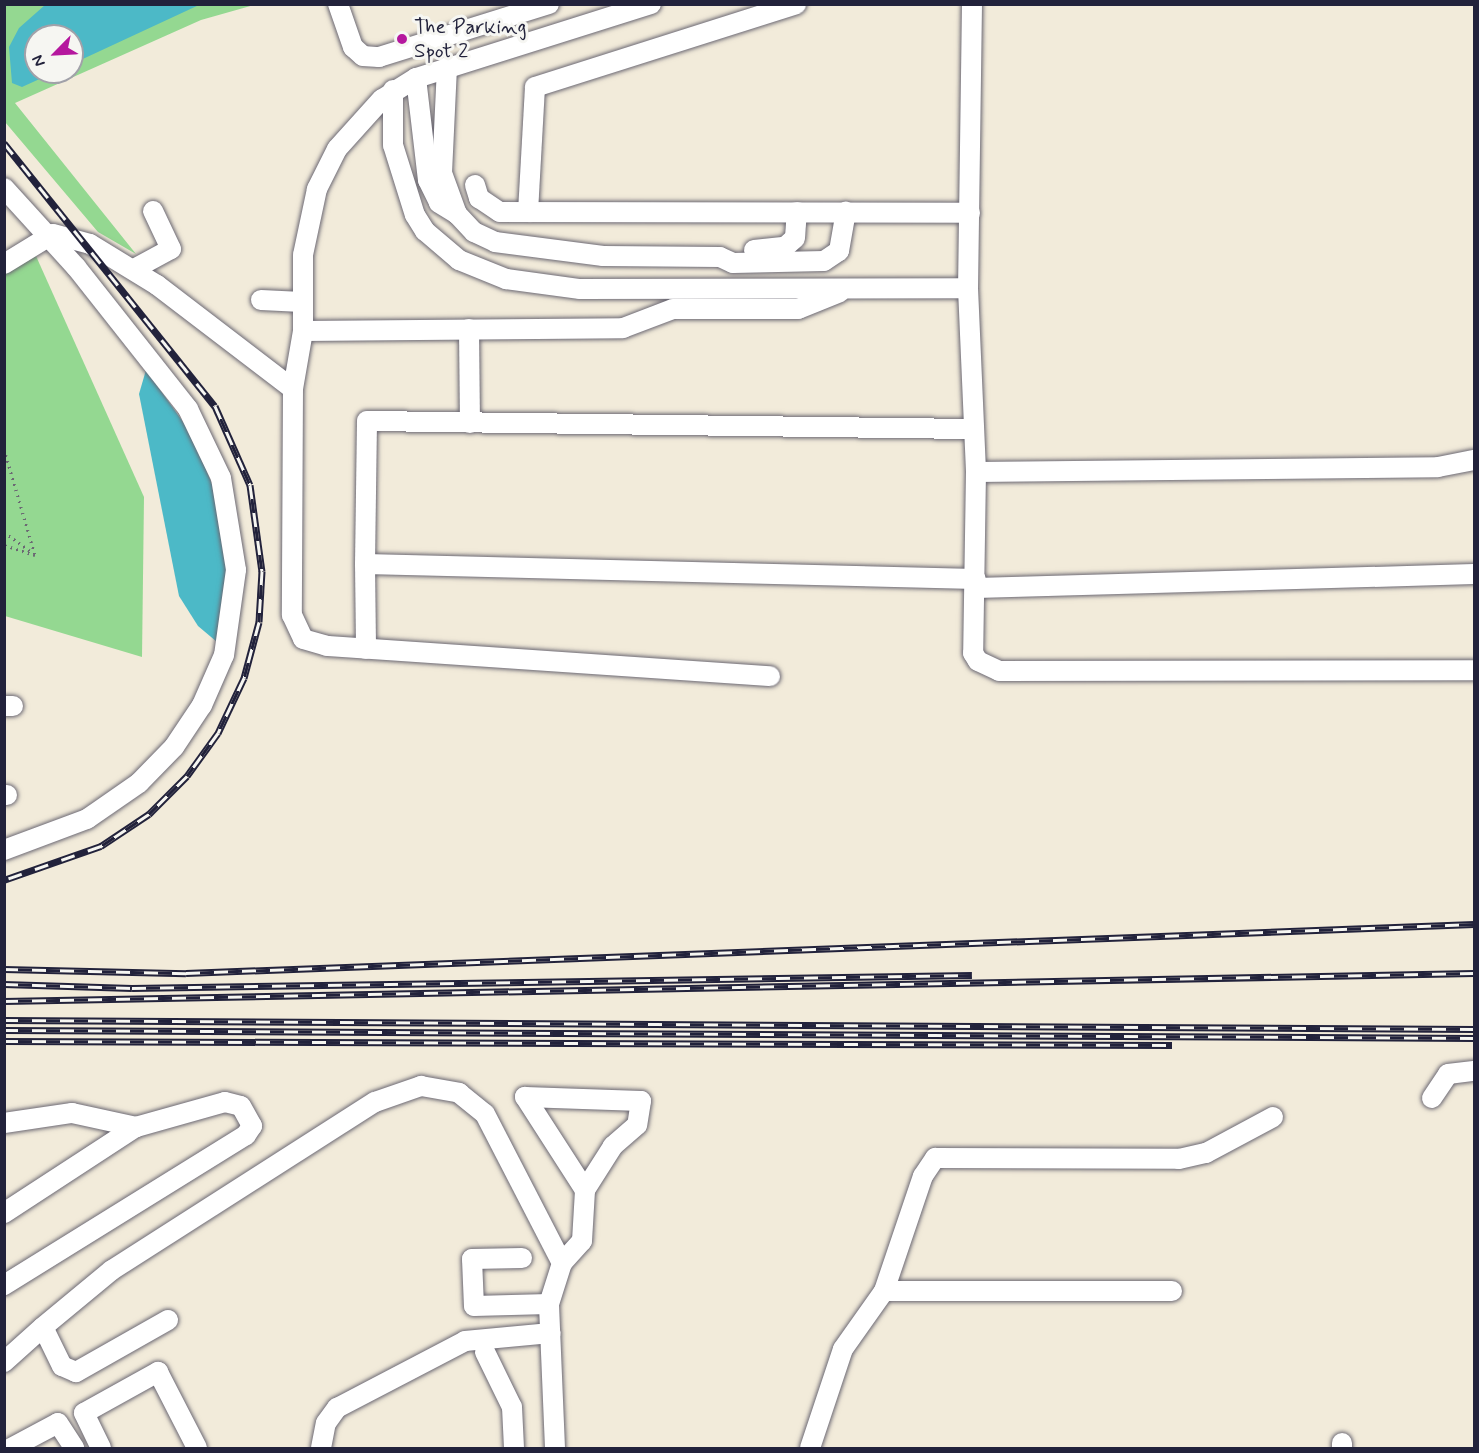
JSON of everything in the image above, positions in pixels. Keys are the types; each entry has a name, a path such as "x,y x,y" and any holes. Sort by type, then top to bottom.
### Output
{"street":[{"path":"338,4 353,47 363,56 379,57 549,4"},
{"path":"651,4 416,78 393,90 351,131 317,189 305,232 303,331 293,389 292,615 303,639 366,649 770,676"},
{"path":"528,213 530,101 535,87 796,4"},
{"path":"972,4 968,288 971,429 976,472 976,583 973,653 986,667 999,671 1474,670"},
{"path":"447,67 440,160 458,214"},
{"path":"416,78 429,180 439,203 458,214 474,232 532,251 720,257 733,263 824,261 839,250 846,212"},
{"path":"393,90 393,145 406,196 425,231 459,260 506,279 580,289 968,288"},
{"path":"475,184 490,209 528,213 970,213"},
{"path":"4,188 39,241 170,382 203,437 232,524 235,602 227,643 208,693 162,761 87,819 4,850"},
{"path":"134,269 171,249 153,211"},
{"path":"720,257 732,250 785,247 795,238 797,212"},
{"path":"4,264 39,241 80,239 134,269 293,389"},
{"path":"303,331 623,328 673,309 798,309 849,288"},
{"path":"261,300 302,302"},
{"path":"468,329 470,423"},
{"path":"366,649 367,421 971,429"},
{"path":"976,472 1426,468 1474,460"},
{"path":"365,564 976,583 1474,574"},
{"path":"1432,1098 1448,1074 1474,1071"},
{"path":"4,1362 43,1327 122,1264 375,1102 421,1086 459,1093 484,1114 562,1263"},
{"path":"555,1449 549,1304 562,1263 582,1241 585,1190 613,1146 637,1125 641,1101 525,1097 585,1190"},
{"path":"4,1213 136,1127 225,1102 241,1106 252,1126 246,1135 4,1285"},
{"path":"4,1123 72,1113 136,1127"},
{"path":"810,1449 843,1349 884,1292 923,1176 935,1158 1179,1159 1206,1153 1273,1117"},
{"path":"522,1258 472,1259 474,1306 549,1304"},
{"path":"884,1292 1172,1291"},
{"path":"43,1327 62,1366 76,1372 168,1320"},
{"path":"321,1449 326,1423 337,1408 465,1341 551,1334"},
{"path":"485,1352 512,1407 514,1449"},
{"path":"101,1449 84,1413 158,1372 197,1449"},
{"path":"11,1449 58,1423 74,1449"}],"path":[{"path":"4,449 35,555"},
{"path":"4,532 35,555"},
{"path":"4,545 35,555"}],"green space":[{"path":"4,5 254,5 201,20 84,72 84,24 24,24 24,84 58,84 15,103 136,254 98,232 5,122"},
{"path":"36,256 144,497 142,657 5,616 4,273"}],"water":[{"path":"45,4 199,5 84,58 84,24 24,24 24,84 29,84 22,87 12,83 9,47 19,28"},
{"path":"146,370 193,436 215,492 226,548 226,596 217,642 198,626 179,596 139,394"}],"railway":[{"path":"4,143 215,406 250,485 262,571 259,622 244,678 218,733 187,776 149,814 101,846 4,880"},
{"path":"4,969 186,973 1474,924"},
{"path":"4,1001 1474,973"},
{"path":"4,984 132,988 972,975"},
{"path":"4,1020 1474,1029"},
{"path":"4,1030 1474,1038"},
{"path":"4,1041 1172,1045"}],"place":[{"name":"The Parking Spot 2","path":"402,39"}]}
